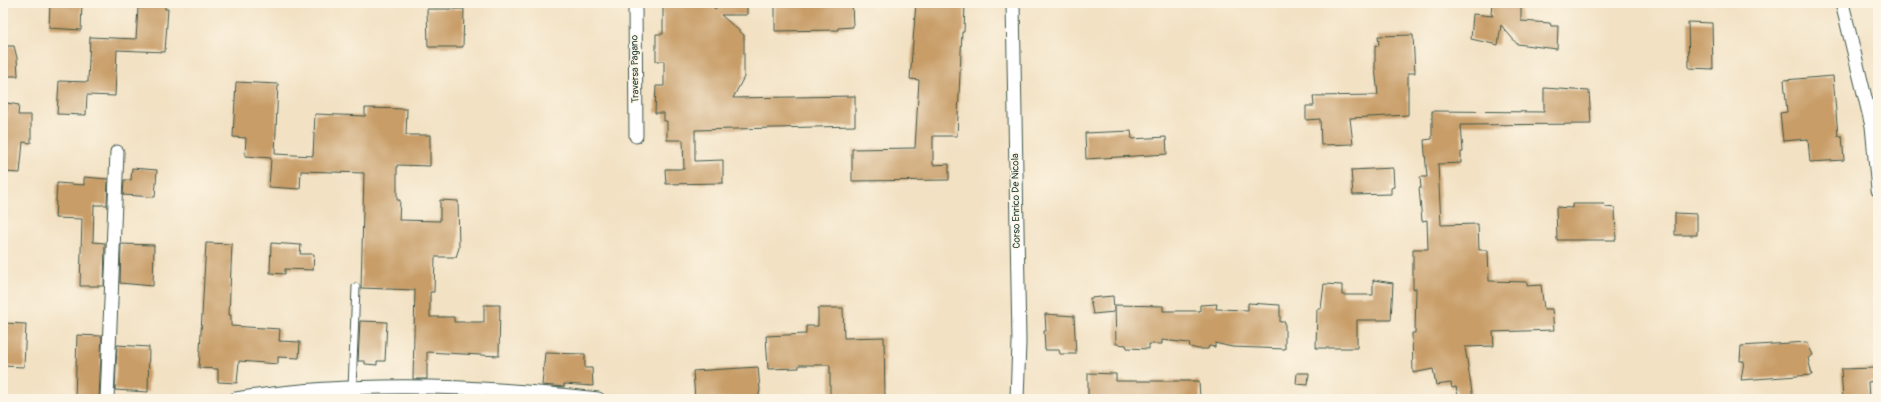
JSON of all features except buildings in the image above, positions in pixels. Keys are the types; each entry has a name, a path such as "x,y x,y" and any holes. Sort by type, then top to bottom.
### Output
{"street":[{"name":"Traversa Pagano","path":"635,3 636,136"},
{"name":"Corso Enrico De Nicola","path":"1013,3 1019,342 1017,399"},
{"path":"1842,3 1872,126 1878,176 1878,190"},
{"path":"107,399 117,152"},
{"path":"115,399 122,234"},
{"path":"236,399 264,394 331,394 352,389 431,387 543,393 598,399"}],"lane":[{"path":"352,389 356,287"}]}
